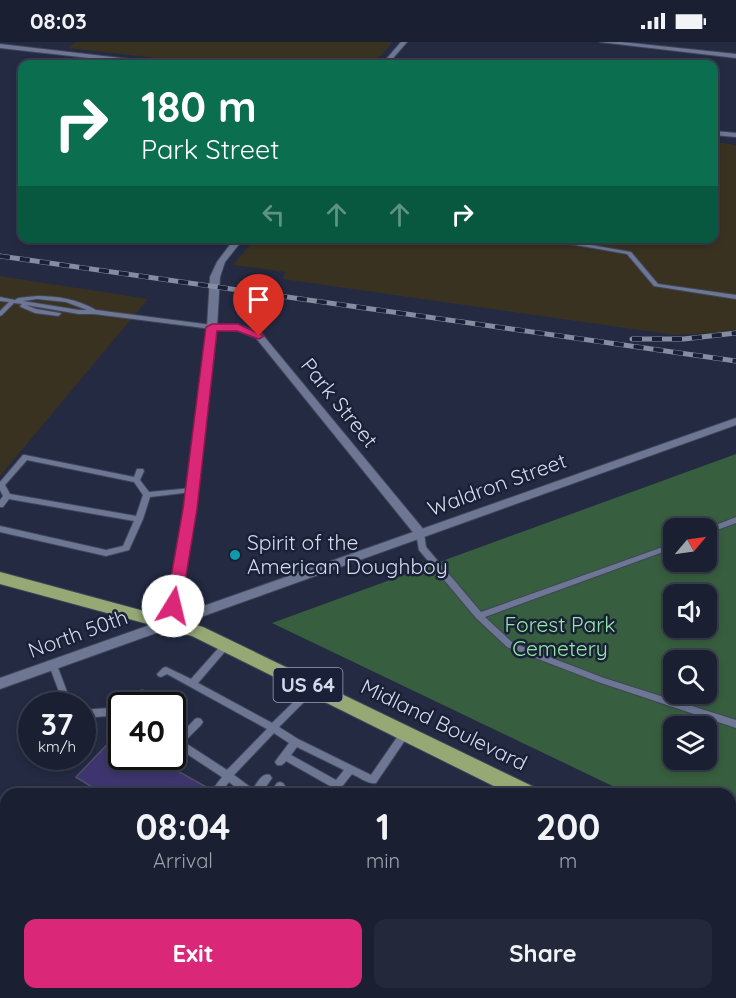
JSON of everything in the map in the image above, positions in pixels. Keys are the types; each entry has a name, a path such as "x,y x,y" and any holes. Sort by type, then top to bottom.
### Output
{"main road":[{"name":"Midland Boulevard","path":"0,579 197,632 517,788"}],"street":[{"path":"389,60 404,42"},
{"path":"603,42 736,56"},
{"path":"0,46 121,60"},
{"path":"718,133 736,135"},
{"path":"170,623 192,490 212,327 214,277 221,262 236,243"},
{"name":"Park Street","path":"212,327 238,328 259,336 420,533"},
{"name":"Waldron Street","path":"170,623 736,421"},
{"name":"North 50th","path":"0,684 170,623"}],"lane":[{"path":"566,243 629,254 656,285 736,297"},
{"path":"0,314 13,301 39,296 84,304 94,312"},
{"path":"0,299 13,301 35,311 66,315 94,312 212,327"},
{"path":"7,496 1,485 25,457 136,480 147,495"},
{"path":"136,480 140,471"},
{"path":"147,495 192,490"},
{"path":"0,529 106,553 126,548 147,495"},
{"path":"0,505 7,496"},
{"path":"7,496 139,519"},
{"path":"717,528 736,520"},
{"path":"420,533 422,548 479,616 510,645 601,680 736,724"},
{"path":"479,616 663,549"},
{"path":"197,688 226,645"},
{"path":"53,665 63,692"},
{"path":"161,674 166,670 178,680 373,780 405,733"},
{"path":"219,788 313,688"},
{"path":"198,722 177,742 245,788"},
{"path":"295,742 282,759 334,788 350,769"},
{"path":"257,788 267,778"}],"shaded area":[{"path":"77,42 393,42 377,60 174,60 67,48"},
{"path":"718,143 736,145 736,329 725,332 675,335 283,279 285,272 233,265 252,243 718,243"},
{"path":"0,276 148,299 0,476"}],"green space":[{"name":"Forest Park Cemetery","path":"736,454 736,788 617,788 272,623"}],"building":[{"path":"108,744 108,770 176,770 208,788 93,788 76,777 83,770 96,770 96,756"}],"railway":[{"path":"0,256 736,361"},
{"path":"632,339 684,339 736,333"}],"place":[{"name":"Spirit of the American Doughboy","path":"235,555"}],"route":[{"path":"173,606 190,509 212,327 238,328 259,336"}]}
